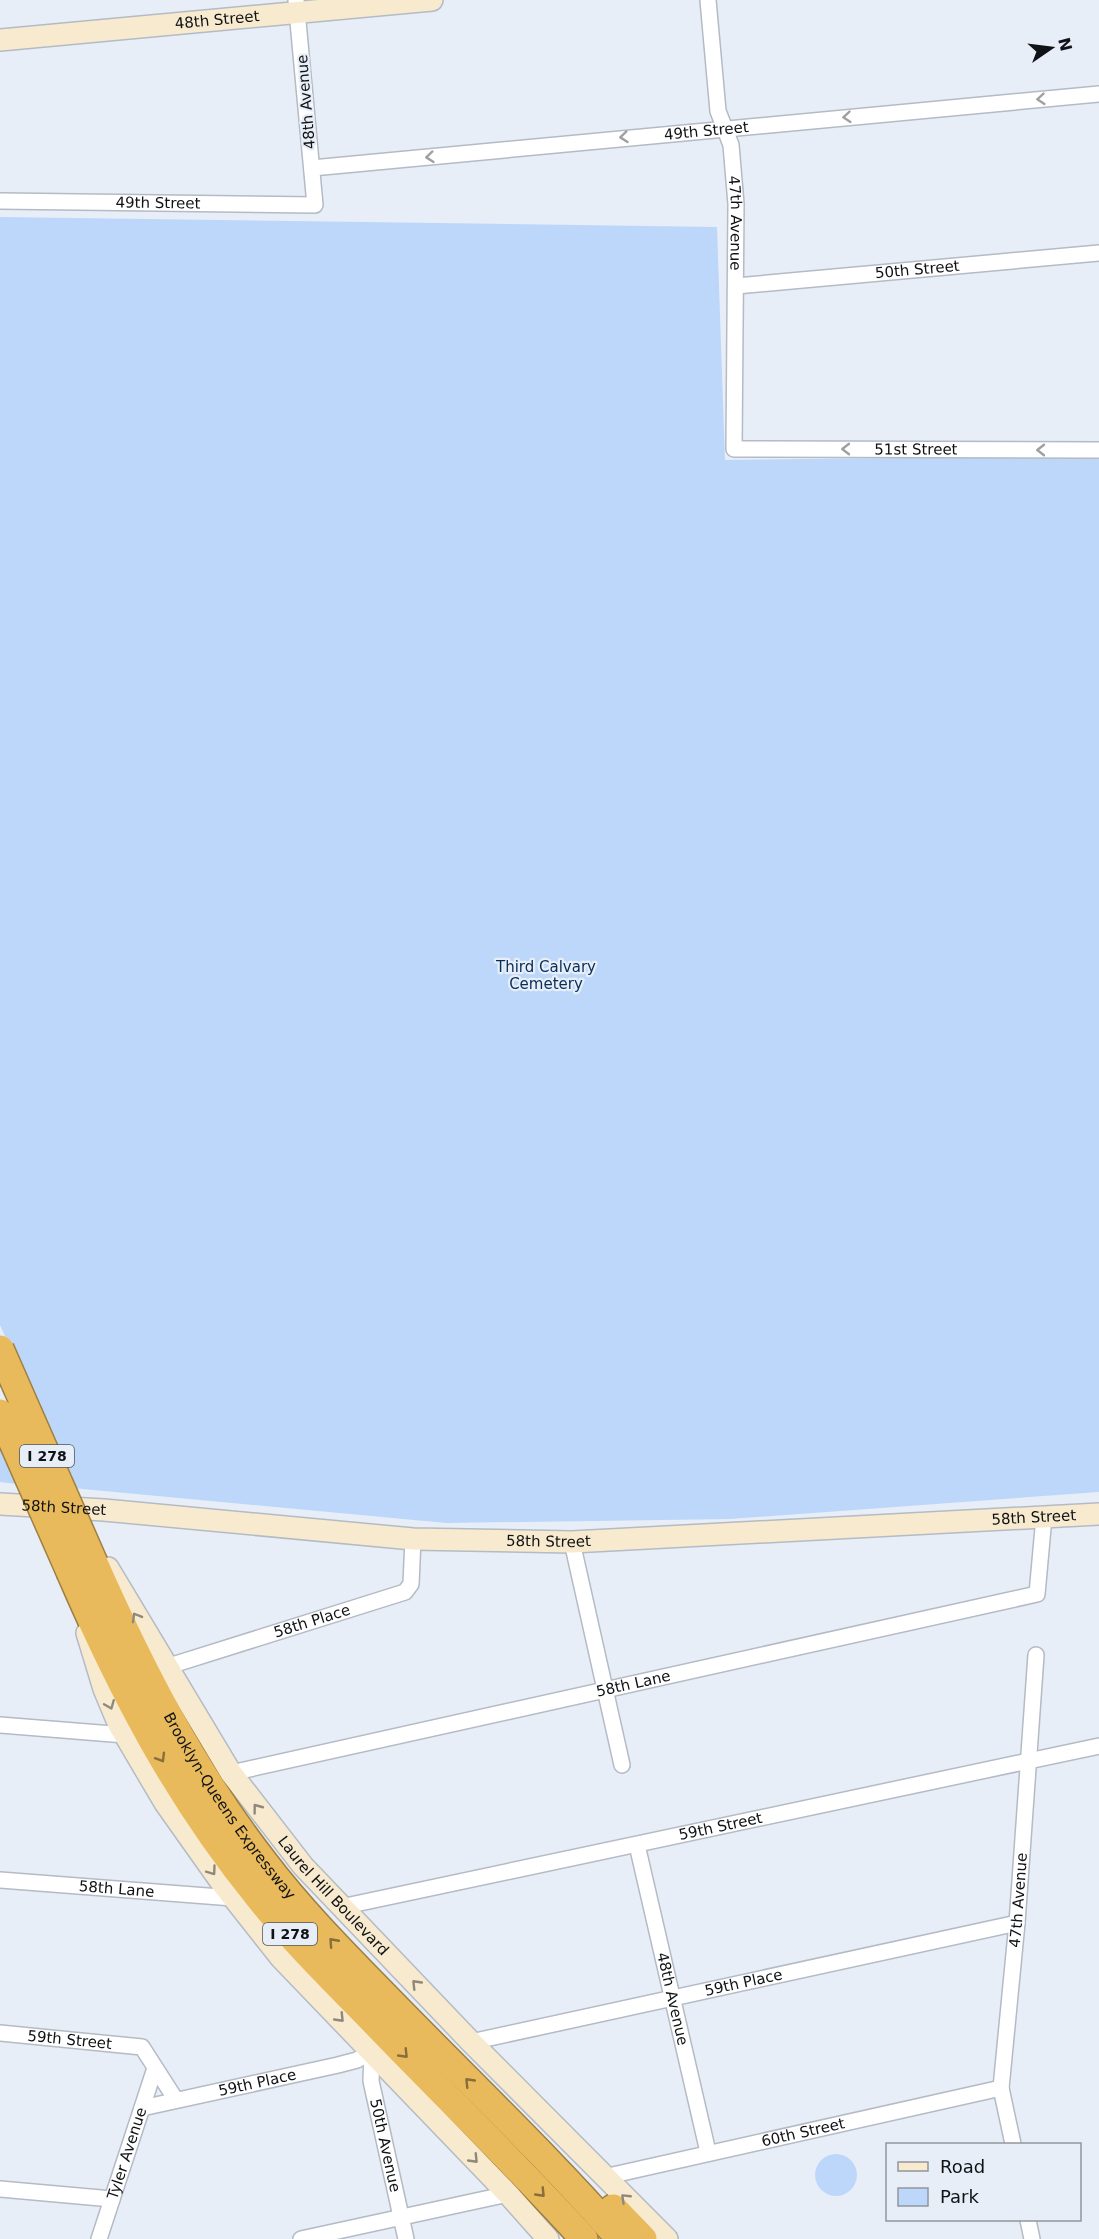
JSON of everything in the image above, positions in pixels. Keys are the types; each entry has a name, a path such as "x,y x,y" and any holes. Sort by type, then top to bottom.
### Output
{"highway":[{"name":"Brooklyn-Queens Expressway","path":"0,1349 83,1568 108,1659 153,1745 195,1811 246,1882 313,1959 584,2239"},
{"name":"Brooklyn-Queens Expressway","path":"0,1413 83,1568 128,1639 160,1703 201,1772 245,1837 309,1917 620,2239"},
{"path":"510,2124 585,2180 643,2239"}],"main road":[{"name":"48th Street","path":"0,40 297,6 432,0"},
{"name":"Laurel Hill Boulevard","path":"0,1377 58,1508 87,1533 231,1773 288,1848 471,2042 668,2239"},
{"name":"58th Street","path":"0,1504 413,1539 572,1542 1099,1514"},
{"name":"Laurel Hill Boulevard","path":"58,1508 56,1528 104,1689 125,1735 165,1803 233,1898 281,1958 508,2194 548,2239"}],"street":[{"name":"47th Avenue","path":"708,0 718,111 731,145 736,204 734,449"},
{"name":"48th Avenue","path":"297,6 315,205"},
{"name":"49th Street","path":"312,168 1099,94"},
{"name":"49th Street","path":"0,201 315,205"},
{"name":"50th Street","path":"736,286 1099,253"},
{"name":"51st Street","path":"734,449 1099,450"},
{"name":"58th Lane","path":"231,1773 1037,1594 1044,1517"},
{"name":"58th Place","path":"166,1667 405,1592 411,1584 413,1539"},
{"path":"572,1542 622,1765"},
{"name":"47th Avenue","path":"1012,2143 1001,2088 1017,1923 1036,1655"},
{"path":"0,1725 125,1735"},
{"name":"59th Street","path":"342,1907 1099,1746"},
{"name":"48th Avenue","path":"637,1845 708,2152"},
{"name":"58th Lane","path":"0,1880 233,1898"},
{"name":"59th Place","path":"471,2042 672,1996 1017,1923"},
{"name":"59th Street","path":"0,2034 142,2047 155,2068"},
{"name":"59th Place","path":"142,2108 338,2065 357,2060 372,2051"},
{"name":"50th Avenue","path":"372,2051 371,2081 406,2239"},
{"path":"155,2068 176,2100"},
{"name":"Tyler Avenue","path":"99,2239 155,2068"},
{"name":"60th Street","path":"604,2177 1001,2088"},
{"path":"0,2189 112,2199"},
{"path":"301,2239 508,2194"},
{"path":"1028,2221 1032,2239"}],"green space":[{"name":"Third Calvary Cemetery","path":"0,217 717,227 725,460 1099,456 1099,1492 730,1519 446,1523 72,1488 0,1325"},
{"path":"0,1428 25,1485 0,1482"},
{"path":"836,2154 851,2160 857,2175 851,2190 836,2196 821,2190 815,2175 821,2160"}]}
